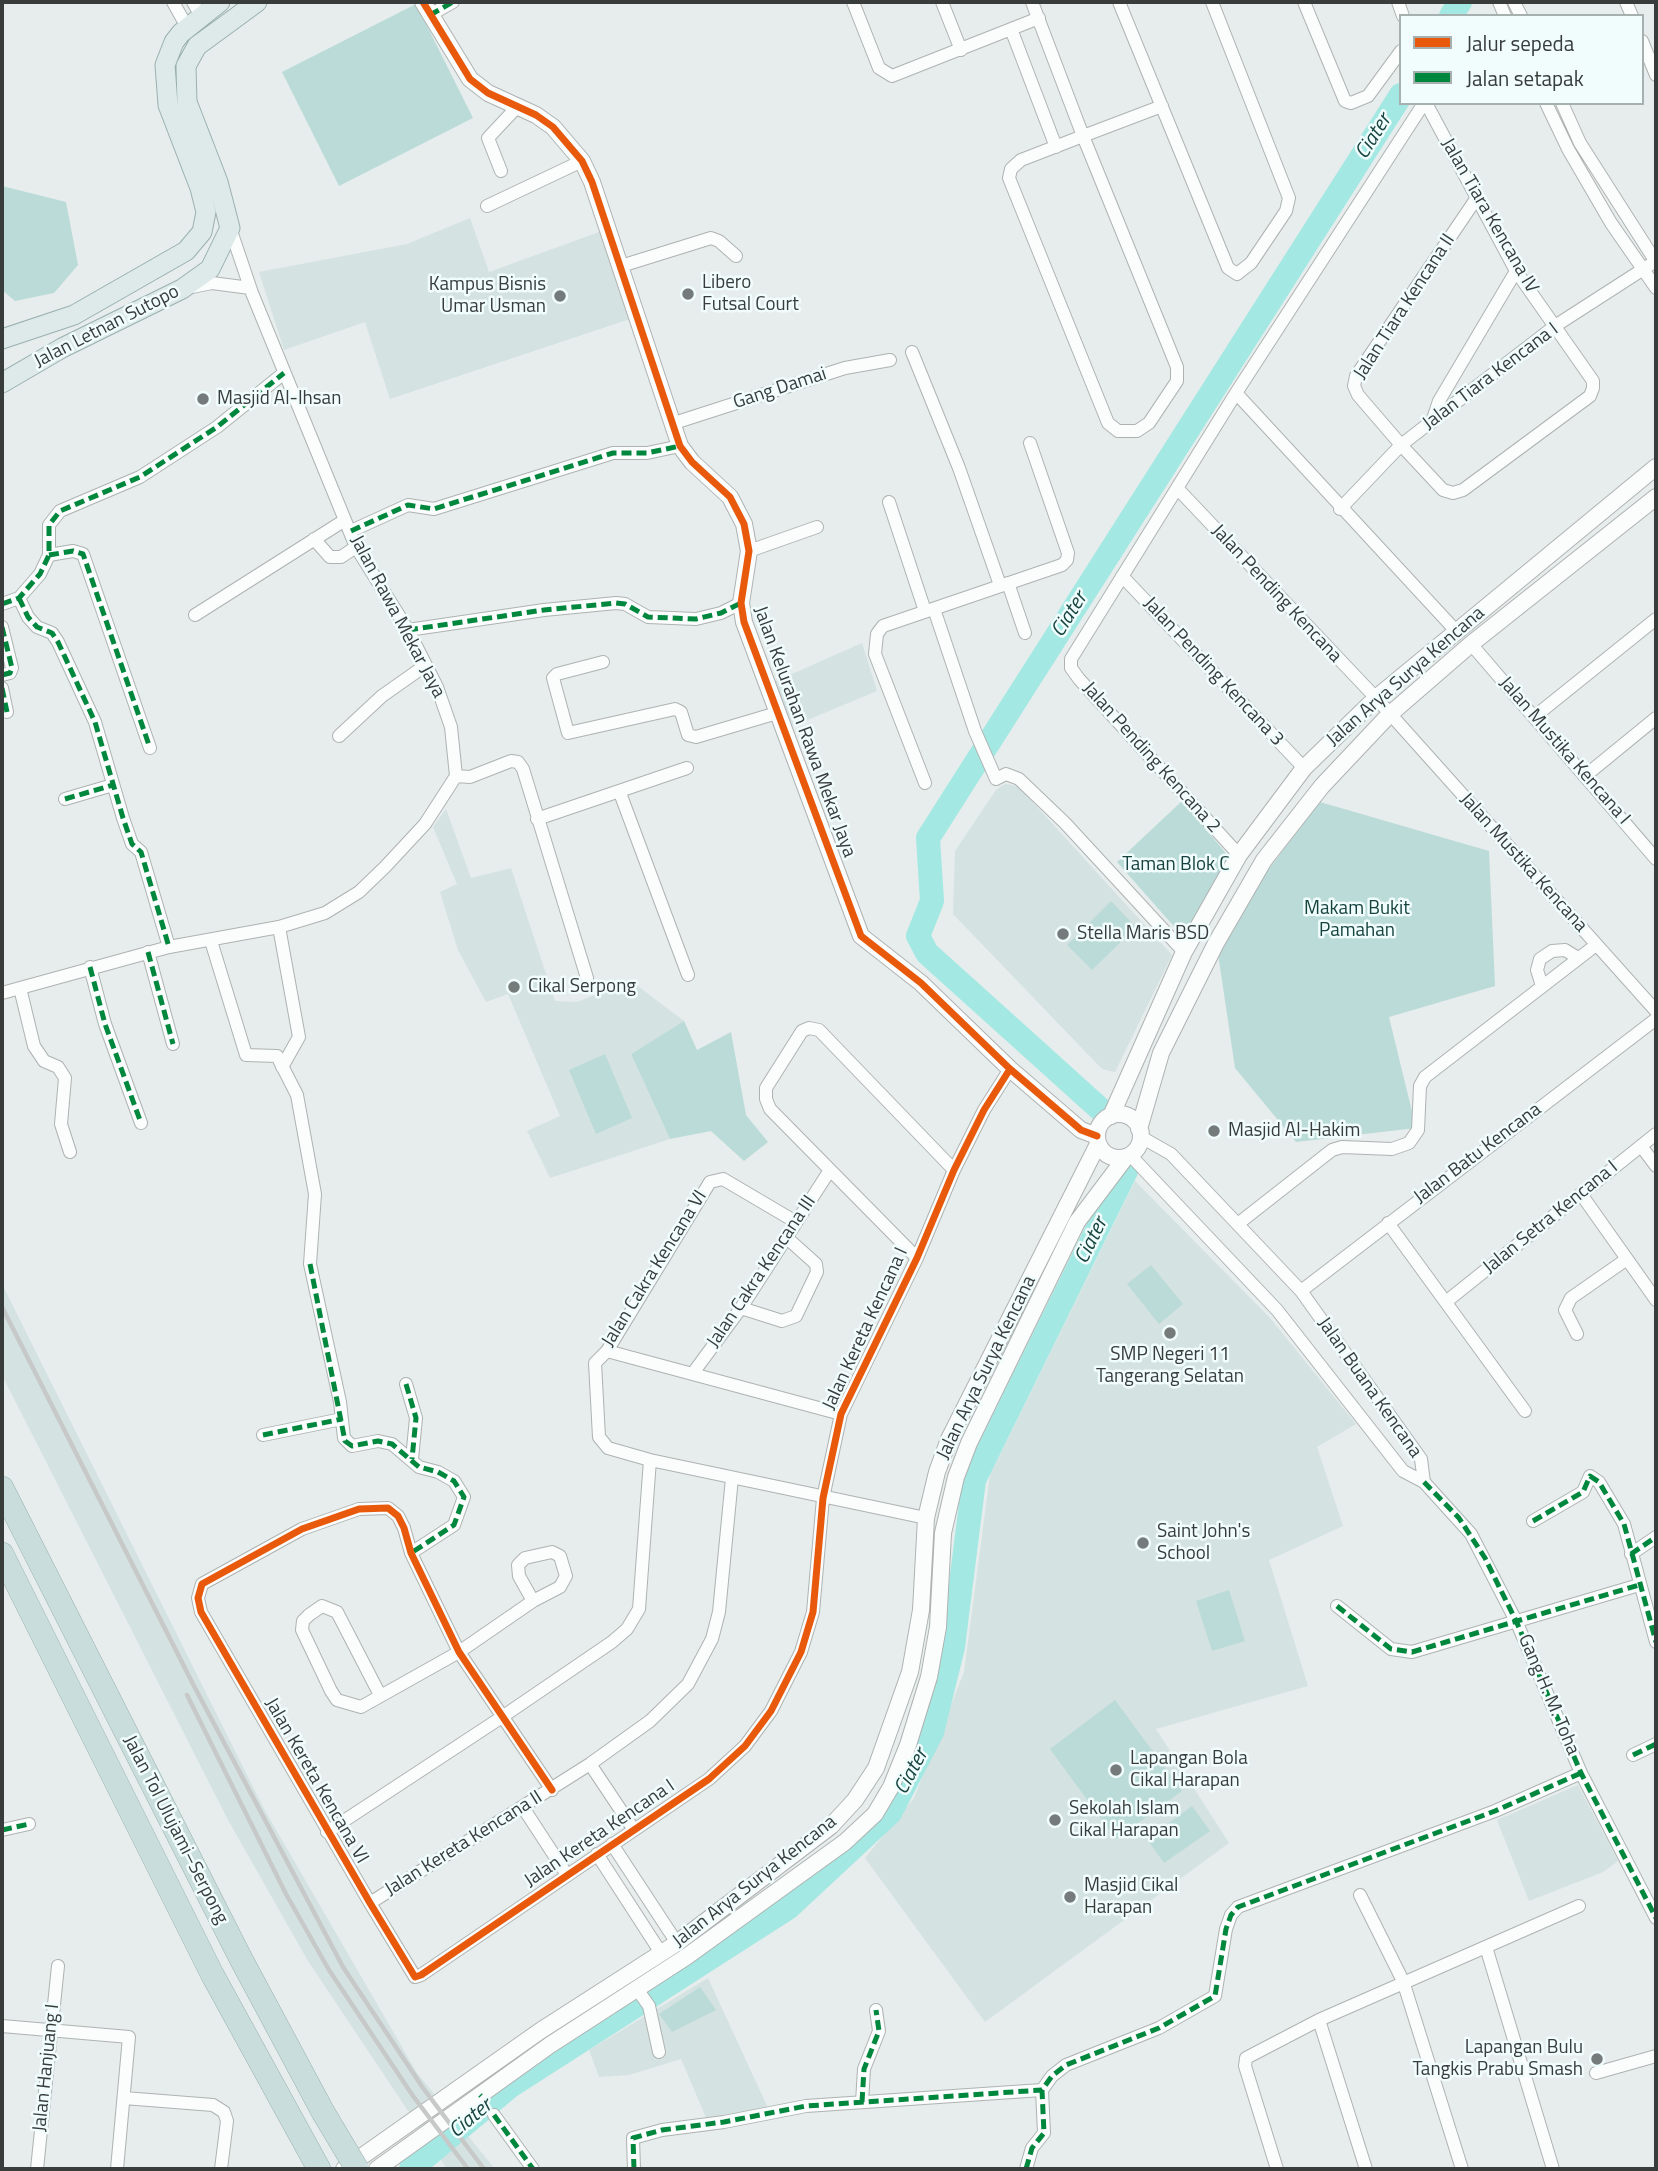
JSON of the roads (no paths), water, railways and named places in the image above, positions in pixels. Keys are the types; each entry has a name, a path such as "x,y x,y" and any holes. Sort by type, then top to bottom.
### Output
{"highway":[{"name":"Jalan Tol Ulujami–Serpong","path":"2,1488 240,1959 356,2169"},
{"name":"Jalan Tol Ulujami–Serpong","path":"2,1554 212,1974 319,2169"}],"main road":[{"path":"194,15 220,2"},
{"path":"230,228 218,182 187,103 184,78 186,66 197,46 257,2"},
{"name":"Jalan Letnan Sutopo","path":"2,339 74,315 186,251 202,232 206,212 200,188 168,105 164,77 169,52 194,15"},
{"name":"Jalan Letnan Sutopo","path":"2,383 62,348 182,289 210,269 230,228"}],"street":[{"path":"173,2 194,15"},
{"path":"426,8 453,2"},
{"path":"853,2 879,68 887,75 896,75 1039,18"},
{"path":"942,2 961,50"},
{"path":"1032,2 1083,136 1177,367 1177,381 1149,423 1137,430 1118,431 1108,423 1009,178 1011,169 1021,160 1056,147 1083,136 1162,106"},
{"path":"1119,2 1228,268 1237,274 1251,263 1286,211 1289,198 1212,2"},
{"path":"1304,2 1345,101 1351,103 1368,96 1399,54"},
{"name":"Jalan Kelurahan Rawa Mekar Jaya","path":"426,8 470,79 488,93 518,106 553,127 582,161 600,201 680,446 692,462 730,497 744,524 749,551 741,603 744,622 861,936 921,983 1010,1069 1081,1130 1098,1140"},
{"path":"1011,29 1056,147"},
{"path":"1644,46 1656,75"},
{"path":"1122,576 1236,393 1424,105"},
{"name":"Jalan Tiara Kencana IV","path":"1426,105 1516,271 1556,326"},
{"path":"1547,105 1599,202 1656,288"},
{"path":"1563,105 1580,143 1656,261"},
{"path":"501,171 488,138 518,106"},
{"path":"487,206 582,161"},
{"name":"Jalan Tiara Kencana II","path":"1476,199 1356,376 1354,386 1358,395 1443,490 1453,493 1463,490 1590,397 1593,381 1556,326"},
{"name":"Jalan Rawa Mekar Jaya","path":"230,228 250,288 356,547 426,665 451,727 456,776"},
{"path":"621,266 711,238 719,241 736,256"},
{"name":"Jalan Tiara Kencana I","path":"1340,509 1401,445 1556,326 1656,261"},
{"path":"1432,422 1439,401 1516,271"},
{"path":"182,289 212,283 250,288"},
{"path":"912,352 1025,633"},
{"name":"Gang Damai","path":"671,424 845,368 890,360"},
{"path":"2,604 19,598 32,586 49,555 49,526 60,511 140,477 217,427 284,373"},
{"path":"1236,393 1340,509 1457,632"},
{"path":"925,783 875,654 875,643 883,626 1062,565 1067,560 1068,553 1030,443"},
{"path":"195,615 314,539 408,505 434,509 613,453 647,453 680,446"},
{"name":"Jalan Arya Surya Kencana","path":"1111,1116 1184,952 1238,855 1304,768 1376,698 1656,467"},
{"name":"Jalan Pending Kencana","path":"1177,488 1376,698 1389,715"},
{"name":"Jalan Arya Surya Kencana","path":"1140,1133 1161,1053 1240,899 1264,860 1322,786 1389,715 1471,644 1656,497"},
{"path":"889,502 979,741 995,776 1006,774 1019,779 1065,823 1184,952"},
{"path":"749,551 817,527"},
{"path":"314,539 326,555 335,558 356,547"},
{"path":"49,555 73,551 83,554 150,748"},
{"name":"Jalan Pending Kencana 2","path":"1122,576 1071,659 1071,668 1238,855"},
{"name":"Jalan Pending Kencana 3","path":"1122,576 1304,768"},
{"path":"19,598 28,617 37,627 52,633 58,642 95,722 132,844 141,852 169,947"},
{"path":"408,631 544,610 616,603 625,604 648,617 696,619 721,613 741,603"},
{"path":"1534,717 1656,619"},
{"path":"2,627 12,668 10,673 2,675"},
{"name":"Jalan Mustika Kencana I","path":"1471,644 1656,859"},
{"path":"603,662 557,674 553,678 568,733 673,709 681,712 688,735 696,737 777,713"},
{"path":"339,736 382,696 426,665"},
{"path":"2,688 7,712"},
{"name":"Jalan Mustika Kencana","path":"1389,715 1656,1011"},
{"path":"1585,776 1655,721"},
{"path":"2,993 148,952 279,927 325,913 359,892 425,824 456,776 470,777 511,761 518,762 523,769 587,978"},
{"path":"537,818 621,793 687,768"},
{"path":"65,799 113,785"},
{"path":"621,793 688,975"},
{"path":"279,927 299,1037 282,1067"},
{"path":"211,941 246,1055 273,1055 296,1094 309,1151 316,1211 310,1264 342,1419 342,1433 348,1445 386,1441 423,1469 438,1472 454,1481 464,1497 454,1525 411,1553 459,1652 552,1790"},
{"path":"1239,1223 1332,1150 1342,1147 1392,1149 1409,1143 1418,1130 1420,1086 1424,1077 1596,944"},
{"path":"1542,986 1537,970 1539,960 1552,951 1565,950 1578,958"},
{"path":"148,952 173,1045"},
{"path":"90,967 105,1024 141,1123"},
{"path":"20,988 34,1046 44,1061 58,1067 65,1078 61,1124 70,1152"},
{"name":"Jalan Batu Kencana","path":"1301,1291 1656,1019"},
{"path":"917,1258 770,1109 766,1100 766,1088 802,1031 814,1028 954,1170"},
{"name":"Jalan Kereta Kencana I","path":"415,1977 709,1779 745,1746 771,1711 802,1652 813,1612 823,1498 841,1414 917,1258 954,1170 984,1111 1010,1069"},
{"path":"1111,1116 1128,1116 1140,1133 1139,1146 1128,1156 1110,1156 1098,1140 1104,1120 1111,1116"},
{"name":"Jalan Buana Kencana","path":"1140,1133 1171,1154 1301,1291 1421,1459 1424,1482"},
{"name":"Jalan Setra Kencana I","path":"1447,1301 1656,1134"},
{"name":"Jalan Arya Surya Kencana","path":"344,2169 540,2031 677,1943 831,1826 867,1784 895,1720 910,1672 919,1623 926,1518 937,1472 950,1439 1098,1140"},
{"path":"1641,1146 1656,1166"},
{"name":"Jalan Arya Surya Kencana","path":"377,2169 550,2045 643,1997 670,1967 845,1842 869,1821 884,1799 908,1745 929,1677 938,1627 943,1533 956,1477 969,1443 1077,1222 1128,1156"},
{"name":"Jalan Buana Kencana","path":"1128,1156 1278,1310 1403,1471 1424,1482"},
{"name":"Jalan Cakra Kencana III","path":"692,1373 741,1308 830,1170"},
{"name":"Jalan Cakra Kencana VI","path":"796,1222 723,1179 714,1180 607,1351 595,1363 599,1437 608,1447 650,1460 926,1518"},
{"path":"1581,1194 1656,1300"},
{"path":"1388,1223 1525,1411"},
{"path":"741,1308 782,1321 796,1315 817,1272 816,1264 787,1238"},
{"path":"1577,1334 1565,1310 1571,1298 1627,1259"},
{"path":"607,1351 841,1414"},
{"path":"406,1384 416,1418 412,1459"},
{"path":"263,1435 342,1419"},
{"path":"327,1832 612,1642 633,1621 639,1609 650,1460"},
{"path":"1533,1521 1583,1492 1590,1476 1600,1482 1624,1524 1656,1642"},
{"name":"Jalan Kereta Kencana II","path":"370,1903 524,1809 670,1704 701,1663 719,1612 732,1478"},
{"name":"Gang H. M. Toha","path":"1424,1482 1471,1534 1517,1623 1581,1773 1656,1918"},
{"name":"Jalan Kereta Kencana VI","path":"411,1553 398,1516 388,1508 359,1509 302,1529 265,1548 202,1584 198,1598 201,1612 327,1832 415,1977"},
{"path":"1631,1554 1656,1536"},
{"path":"1337,1606 1391,1649 1412,1652 1639,1585"},
{"path":"380,1695 337,1612 322,1606 309,1615 303,1621 302,1630 337,1700 361,1707 370,1705 380,1695 459,1652 533,1601"},
{"path":"1633,1755 1656,1744"},
{"path":"590,1764 634,1830"},
{"path":"634,2169 633,2138 806,2106 1042,2090 1066,2065 1159,2028 1214,1996 1226,1929 1231,1915 1238,1908 1483,1815 1581,1773"},
{"path":"524,1809 567,1875"},
{"path":"2,1830 29,1824"},
{"path":"612,1844 687,1957"},
{"path":"597,1854 670,1967"},
{"path":"1360,1895 1403,1981 1462,2169"},
{"path":"1277,2169 1245,2062 1250,2055 1403,1981 1578,1906"},
{"path":"1486,1947 1553,2169"},
{"name":"Jalan Hanjuang I","path":"37,2169 58,1966"},
{"path":"643,1997 659,2052"},
{"path":"862,2102 864,2069 879,2031 876,2010"},
{"path":"1319,2020 1366,2169"},
{"path":"2,2026 126,2036 130,2039 117,2169"},
{"path":"540,2031 550,2045"},
{"path":"1596,2073 1656,2056"},
{"path":"1026,2169 1032,2148 1044,2133 1042,2090"},
{"path":"124,2098 213,2105 224,2112 227,2121 221,2169"},
{"path":"494,2115 533,2169"}],"waterway":[{"name":"Ciater","path":"1452,14 1460,2"},
{"name":"Ciater","path":"1100,1109 927,953 918,936 932,901 928,838 1399,98"},
{"name":"Ciater","path":"411,2169 509,2087 788,1908 890,1813 932,1732 953,1647 974,1480 1126,1171"}],"railway":[{"path":"2,1307 194,1686 343,1967 423,2088 484,2169"},
{"path":"187,1695 286,1894 329,1970 413,2096 468,2169"}],"place":[{"name":"Libero Futsal Court","path":"688,294"},
{"name":"Kampus Bisnis Umar Usman","path":"560,296"},
{"name":"Masjid Al-Ihsan","path":"203,399"},
{"name":"Stella Maris BSD","path":"1063,934"},
{"name":"Cikal Serpong","path":"514,987"},
{"name":"Masjid Al-Hakim","path":"1214,1131"},
{"name":"SMP Negeri 11 Tangerang Selatan","path":"1170,1333"},
{"name":"Saint John's School","path":"1143,1543"},
{"name":"Lapangan Bola Cikal Harapan","path":"1116,1770"},
{"name":"Sekolah Islam Cikal Harapan","path":"1055,1820"},
{"name":"Masjid Cikal Harapan","path":"1070,1897"},
{"name":"Lapangan Bulu Tangkis Prabu Smash","path":"1597,2059"}],"park label":[{"name":"Taman Blok C","path":"1176,865"},
{"name":"Makam Bukit Pamahan","path":"1357,920"}]}
